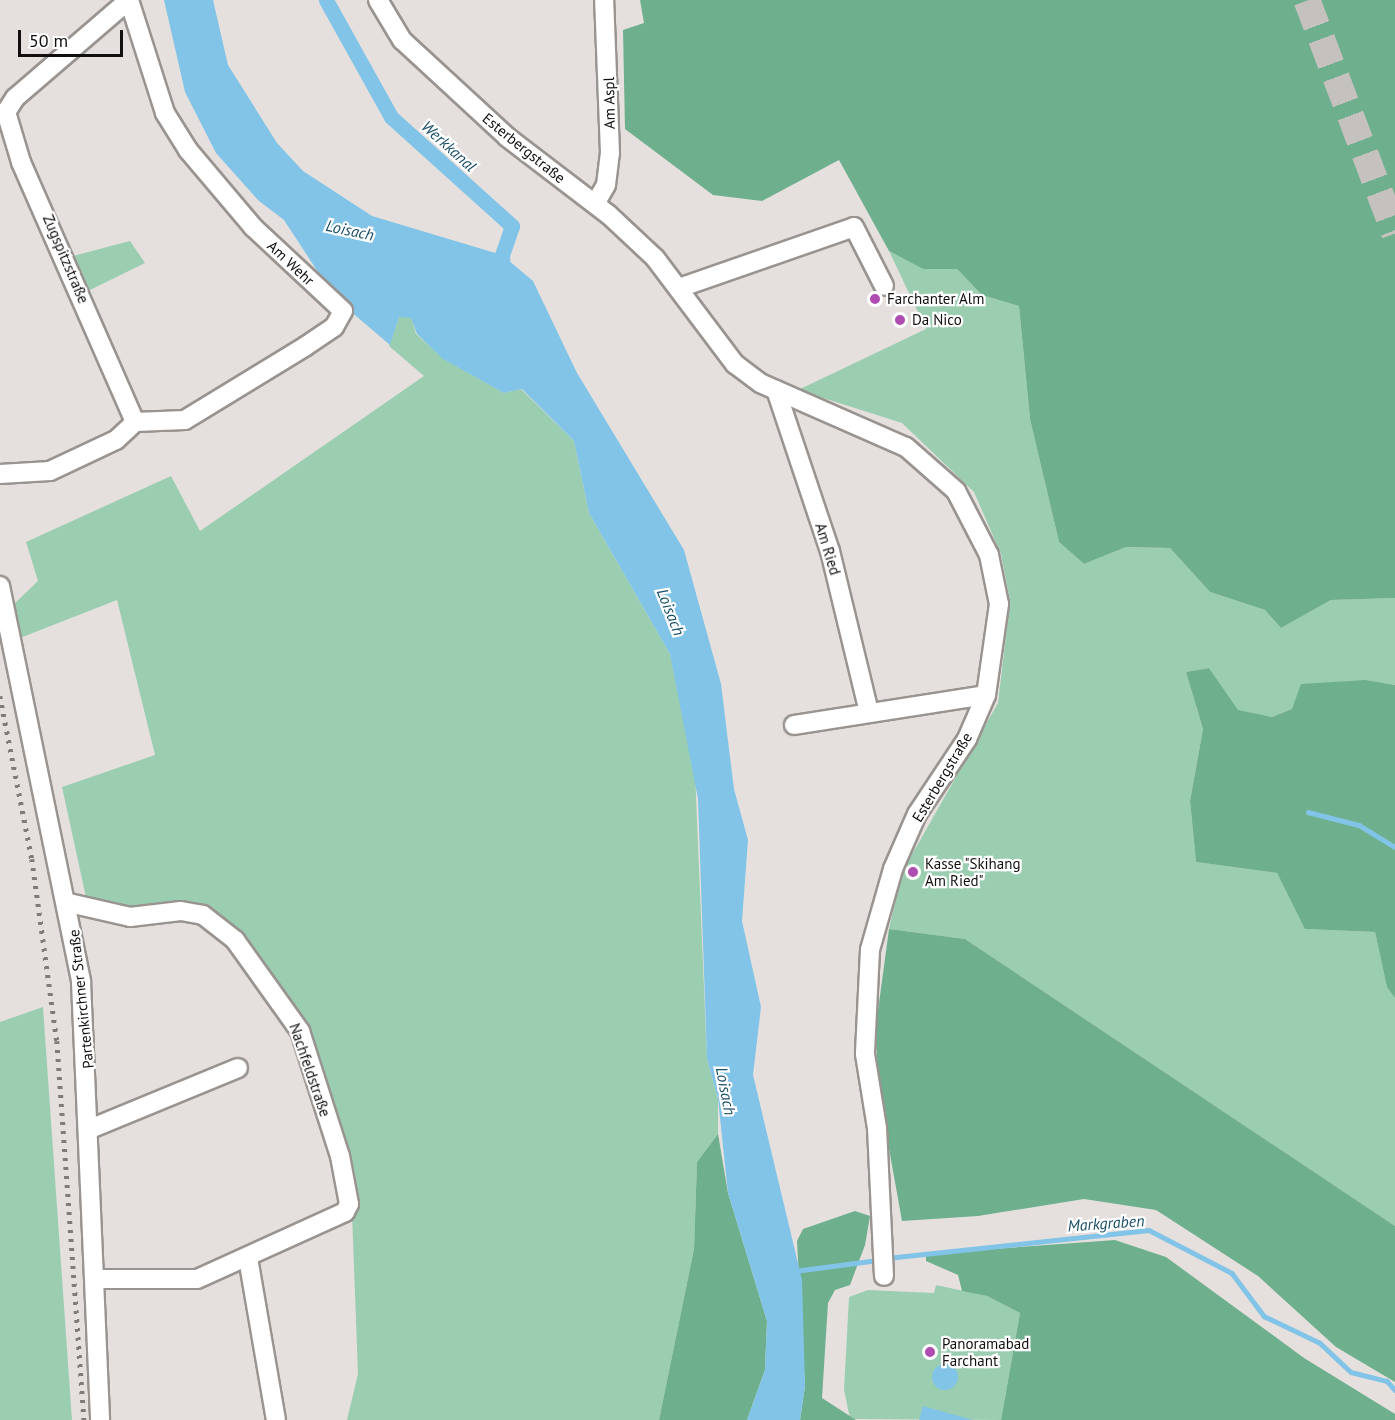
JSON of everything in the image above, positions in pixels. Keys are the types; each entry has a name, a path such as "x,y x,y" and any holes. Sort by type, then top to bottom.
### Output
{"street":[{"name":"Am Wehr","path":"129,0 165,113 189,150 252,227 343,311 325,334 185,420 135,422"},
{"name":"Zugspitzstraße","path":"129,0 15,98 6,112 21,162 135,422"},
{"name":"Esterbergstraße","path":"378,0 402,40 507,137 595,204 655,258 735,364 776,390 906,447 956,491 989,555 999,604 986,695 967,739 917,814 893,869 870,950 865,1054 885,1244 884,1276"},
{"name":"Am Aspl","path":"595,204 606,185 610,153 604,0"},
{"path":"679,288 854,227 884,286"},
{"name":"Am Ried","path":"776,390 830,551 869,712"},
{"path":"0,474 50,471 116,440 135,422"},
{"name":"Partenkirchner Straße","path":"0,586 12,660 69,903 88,1038 100,1420"},
{"path":"794,725 986,695"},
{"name":"Nachfeldstraße","path":"69,903 130,917 181,910 203,915 254,962 300,1031 340,1156 349,1204 345,1212 248,1258 196,1279 95,1279"},
{"path":"90,1129 238,1068"},
{"path":"248,1258 276,1420"}],"green space":[{"path":"640,0 1395,0 1395,598 1331,600 1281,628 1265,610 1210,592 1170,548 1126,547 1084,564 1059,542 1030,419 1019,306 982,295 957,269 923,269 889,251 839,160 762,201 713,195 625,129 623,30 644,23"},
{"path":"130,241 145,263 88,291 73,256"},
{"path":"889,251 923,269 957,269 982,295 1019,306 1030,419 1059,542 1084,564 1126,547 1170,548 1210,592 1265,610 1281,628 1331,600 1395,598 1395,685 1366,680 1272,717 1238,711 1209,668 1186,672 1203,729 1190,801 1196,862 1277,873 1306,929 1375,932 1387,986 1395,998 1395,1226 965,939 889,929 902,872 998,703 1010,601 1001,554 974,492 902,423 798,390 926,329"},
{"path":"399,317 411,317 416,334 444,359 504,393 521,389 574,441 589,513 670,654 681,697 695,772 707,1059 718,1099 718,1134 697,1162 694,1249 659,1420 347,1420 358,1374 352,1214 314,1063 221,923 87,902 62,787 155,755 117,600 20,638 14,604 38,581 26,542 171,476 200,531 424,376 389,346"},
{"path":"1209,668 1238,710 1272,717 1292,709 1301,684 1366,680 1395,685 1395,998 1387,987 1375,932 1305,929 1277,873 1196,862 1190,801 1203,729 1186,672"},
{"path":"889,929 965,939 1395,1226 1395,1382 1336,1347 1258,1276 1156,1210 1084,1199 978,1216 902,1221 881,1104 875,1033"},
{"path":"43,1007 72,1420 0,1420 0,1022"},
{"path":"718,1134 728,1193 767,1321 765,1370 747,1420 659,1420 694,1249 697,1162"},
{"path":"855,1211 870,1216 865,1245 850,1285 835,1290 828,1303 822,1398 856,1420 800,1420 805,1386 797,1241 803,1229"},
{"path":"1115,1240 1166,1257 1304,1358 1395,1414 1395,1420 1001,1420 1020,1313 987,1296 962,1291 958,1275 926,1261 926,1254"},
{"name":"Panoramabad Farchant","path":"936,1285 987,1296 1020,1313 1001,1420 850,1419 844,1390 849,1297 868,1290 934,1293"}],"water":[{"name":"Loisach","path":"164,0 213,0 228,65 277,143 303,171 372,216 502,255 533,281 577,373 684,550 721,684 734,789 748,840 742,921 761,1007 753,1075 802,1280 805,1386 800,1420 747,1420 765,1370 767,1321 728,1193 718,1099 707,1059 698,799 670,654 589,513 574,441 522,389 504,393 443,359 417,334 411,318 399,317 390,345 335,298 284,220 259,201 216,153 185,92"},
{"path":"945,1364 954,1368 958,1377 954,1386 945,1390 936,1386 932,1377 936,1368"},
{"path":"923,1406 973,1420 919,1420"}],"waterway":[{"name":"Werkkanal","path":"326,0 391,117 512,226 502,255 503,275"},
{"path":"1308,812 1359,825 1395,847"},
{"name":"Markgraben","path":"887,1258 1149,1230 1232,1273 1264,1316 1320,1343 1351,1372 1387,1381 1395,1390"},
{"name":"Markgraben","path":"795,1271 879,1260"}],"tunnel":[{"path":"1307,0 1395,233"}],"railway":[{"path":"0,696 32,859 57,1041 84,1420"}],"place":[{"name":"Farchanter Alm","path":"875,299"},
{"name":"Da Nico","path":"900,320"},
{"name":"Kasse \"Skihang Am Ried\"","path":"913,872"},
{"name":"Panoramabad Farchant","path":"930,1352"}]}
